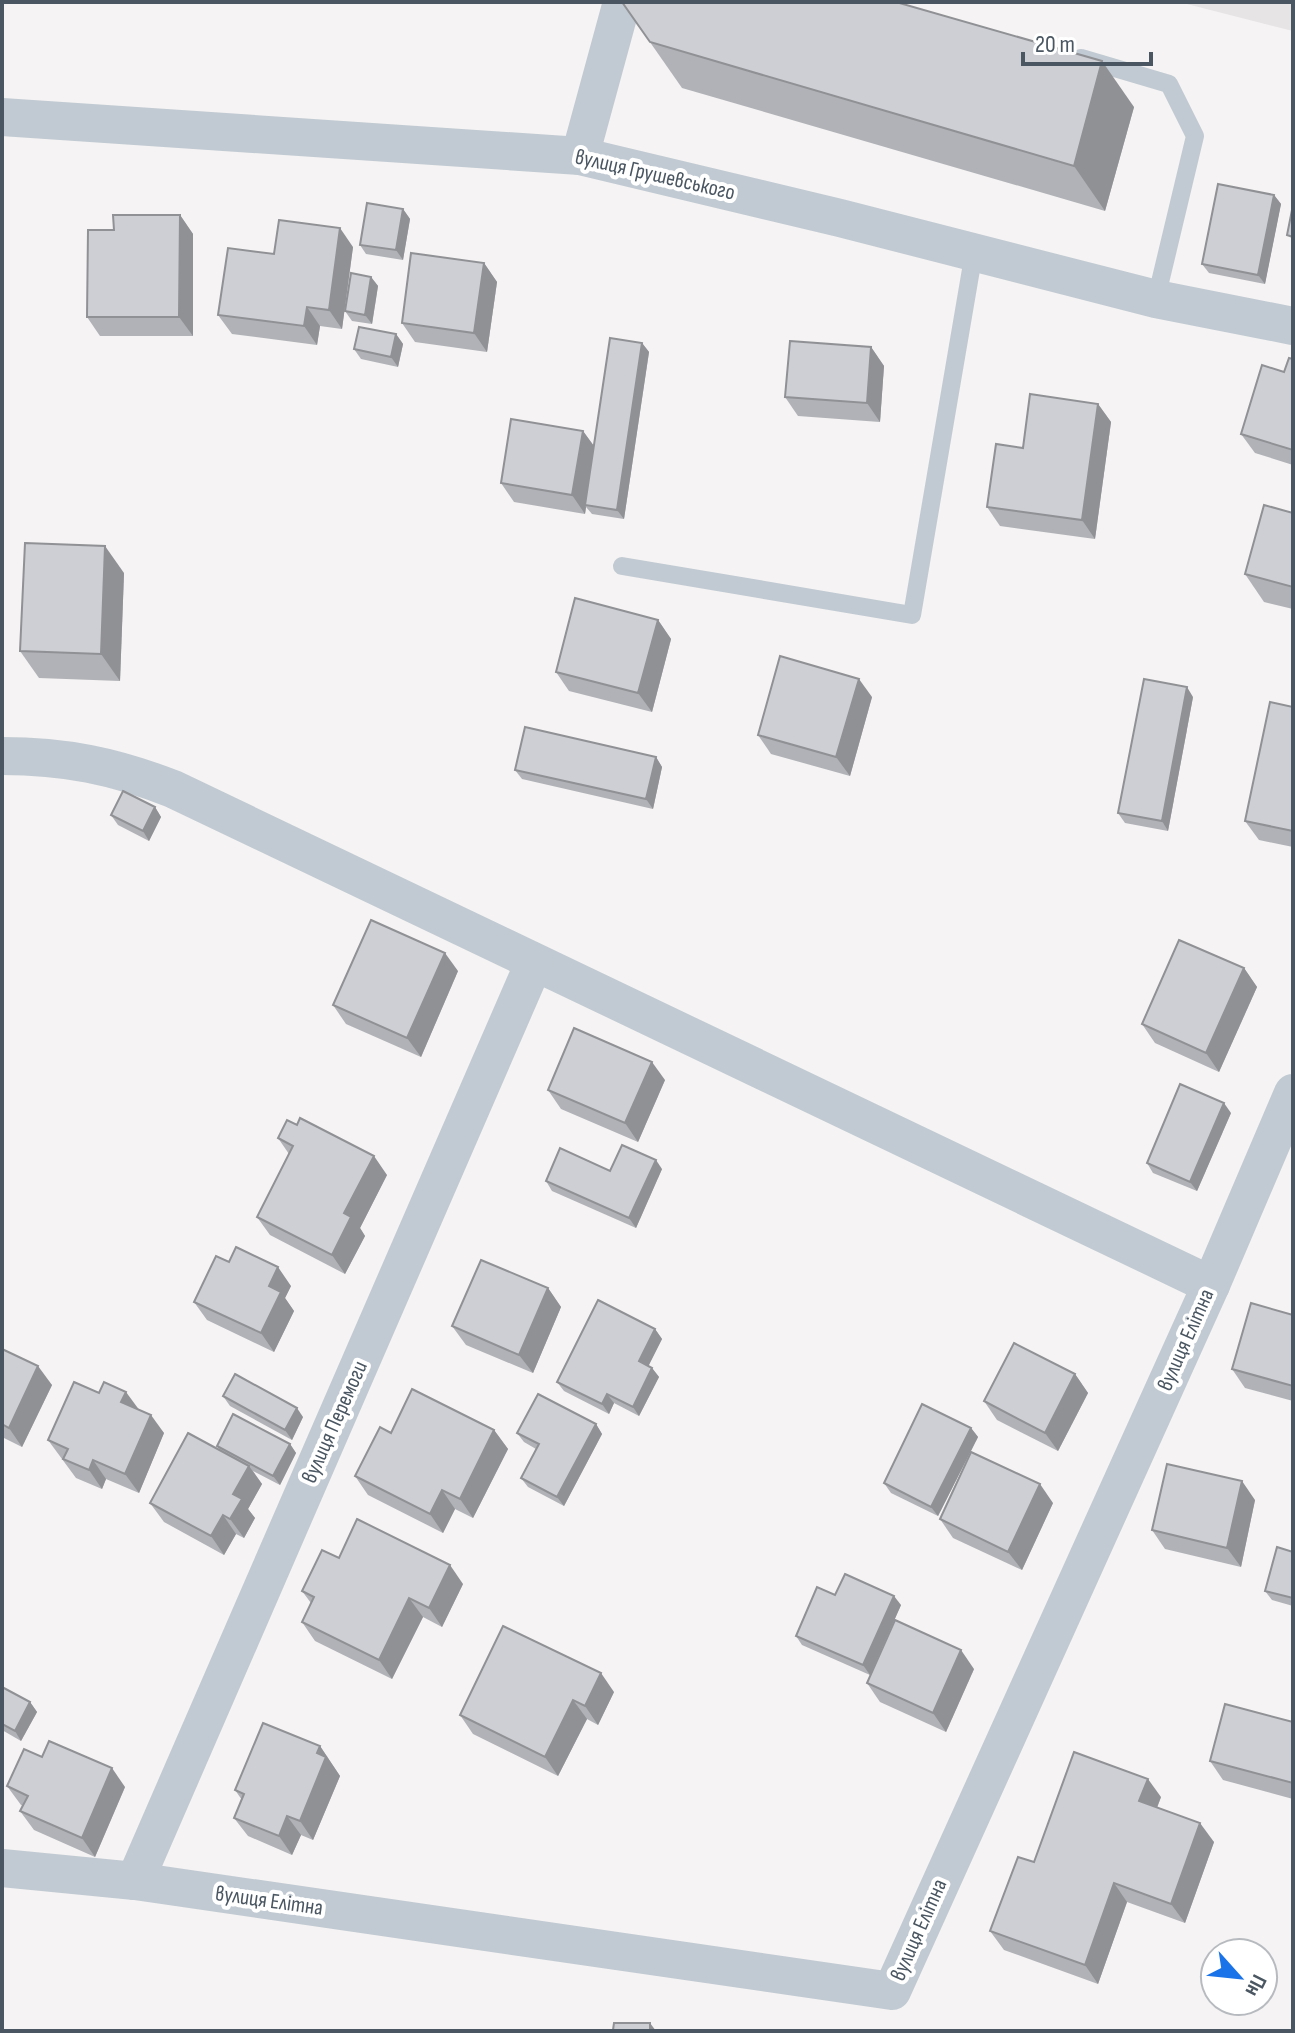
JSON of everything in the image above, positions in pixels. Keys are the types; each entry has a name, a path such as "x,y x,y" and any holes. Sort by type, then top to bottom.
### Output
{"street":[{"path":"580,156 622,2"},
{"name":"вулиця Грушевського","path":"2,117 580,156 1156,299 1293,326"},
{"path":"2,756 83,761 130,772 173,789 1211,1285"},
{"name":"вулиця Перемоги","path":"135,1881 534,963"},
{"name":"вулиця Елітна","path":"2,1868 135,1881 892,1991 1211,1285 1293,1093"}],"lane":[{"path":"1065,54 1169,84 1195,136 1156,299"},
{"path":"622,566 912,615 974,252"}],"shaded area":[{"path":"1179,2 1293,2 1293,31"}],"building":[{"path":"622,2 896,2 1102,61 1074,166 650,42"},
{"path":"1218,184 1274,195 1258,275 1202,264"},
{"path":"367,203 403,209 396,250 360,245"},
{"path":"1293,205 1293,237 1287,235"},
{"path":"113,215 180,215 179,317 87,317 88,230 114,230"},
{"path":"279,220 340,228 329,310 307,307 304,326 218,315 228,248 274,254"},
{"path":"411,253 484,263 474,333 402,323"},
{"path":"351,273 371,277 365,315 345,311"},
{"path":"359,327 396,334 391,357 354,349"},
{"path":"610,338 642,343 617,510 585,505"},
{"path":"790,341 871,347 867,403 785,397"},
{"path":"1289,358 1293,359 1293,450 1241,434 1262,365 1284,372"},
{"path":"1030,394 1098,404 1082,520 987,507 996,444 1023,448"},
{"path":"511,419 583,431 572,495 501,483"},
{"path":"1264,505 1293,513 1293,587 1245,574"},
{"path":"25,543 105,546 101,654 20,651"},
{"path":"575,598 658,620 638,693 556,672"},
{"path":"780,656 859,679 836,757 758,735"},
{"path":"1144,679 1187,687 1162,821 1118,813"},
{"path":"1270,702 1293,707 1293,831 1245,821"},
{"path":"525,727 656,757 646,799 515,770"},
{"path":"123,791 155,807 143,831 111,815"},
{"path":"371,920 445,953 407,1038 333,1005"},
{"path":"1179,940 1244,968 1206,1053 1142,1024"},
{"path":"574,1028 652,1062 625,1123 548,1090"},
{"path":"1180,1084 1224,1103 1190,1182 1147,1163"},
{"path":"300,1118 374,1156 344,1213 351,1217 332,1255 257,1217 293,1146 278,1138 287,1120 297,1125"},
{"path":"622,1145 656,1160 629,1218 546,1181 560,1148 610,1171"},
{"path":"236,1247 278,1267 269,1286 281,1292 261,1333 194,1302 216,1256 229,1262"},
{"path":"481,1260 548,1288 519,1355 452,1326"},
{"path":"598,1300 655,1329 639,1361 652,1368 633,1407 607,1394 602,1404 557,1382"},
{"path":"1251,1303 1293,1315 1293,1386 1232,1369"},
{"path":"1014,1343 1075,1374 1045,1433 984,1401"},
{"path":"2,1349 38,1366 9,1428 2,1424"},
{"path":"235,1374 297,1408 285,1430 223,1396"},
{"path":"74,1382 99,1393 104,1382 126,1392 121,1402 151,1415 125,1474 93,1460 89,1470 63,1459 68,1449 48,1440"},
{"path":"412,1389 494,1430 460,1499 442,1490 430,1514 355,1476 380,1427 391,1433"},
{"path":"538,1394 596,1424 557,1497 521,1478 539,1444 517,1433"},
{"path":"922,1404 971,1428 931,1507 884,1483"},
{"path":"233,1414 290,1444 273,1476 217,1446"},
{"path":"188,1433 249,1466 233,1494 242,1499 230,1519 223,1515 211,1536 150,1503"},
{"path":"971,1452 1040,1484 1008,1552 940,1519"},
{"path":"1167,1464 1242,1481 1227,1548 1152,1530"},
{"path":"357,1519 450,1565 429,1608 409,1598 379,1660 302,1622 314,1597 302,1591 322,1550 339,1558"},
{"path":"1277,1547 1293,1552 1293,1598 1265,1591"},
{"path":"845,1574 894,1596 863,1665 796,1636 817,1587 835,1595"},
{"path":"895,1620 961,1650 933,1713 867,1683"},
{"path":"503,1626 601,1673 585,1706 573,1700 545,1757 460,1715"},
{"path":"2,1687 30,1702 15,1731 2,1724"},
{"path":"1225,1704 1293,1722 1293,1783 1210,1761"},
{"path":"263,1723 320,1746 317,1753 326,1757 300,1821 287,1816 279,1836 234,1818 244,1794 235,1790"},
{"path":"49,1741 112,1768 82,1838 20,1811 28,1796 7,1786 24,1749 42,1757"},
{"path":"1074,1752 1148,1779 1139,1801 1200,1823 1171,1904 1114,1883 1085,1965 990,1931 1018,1857 1034,1862"},
{"path":"614,2023 650,2023 650,2031 537,2031 613,2030"}]}
